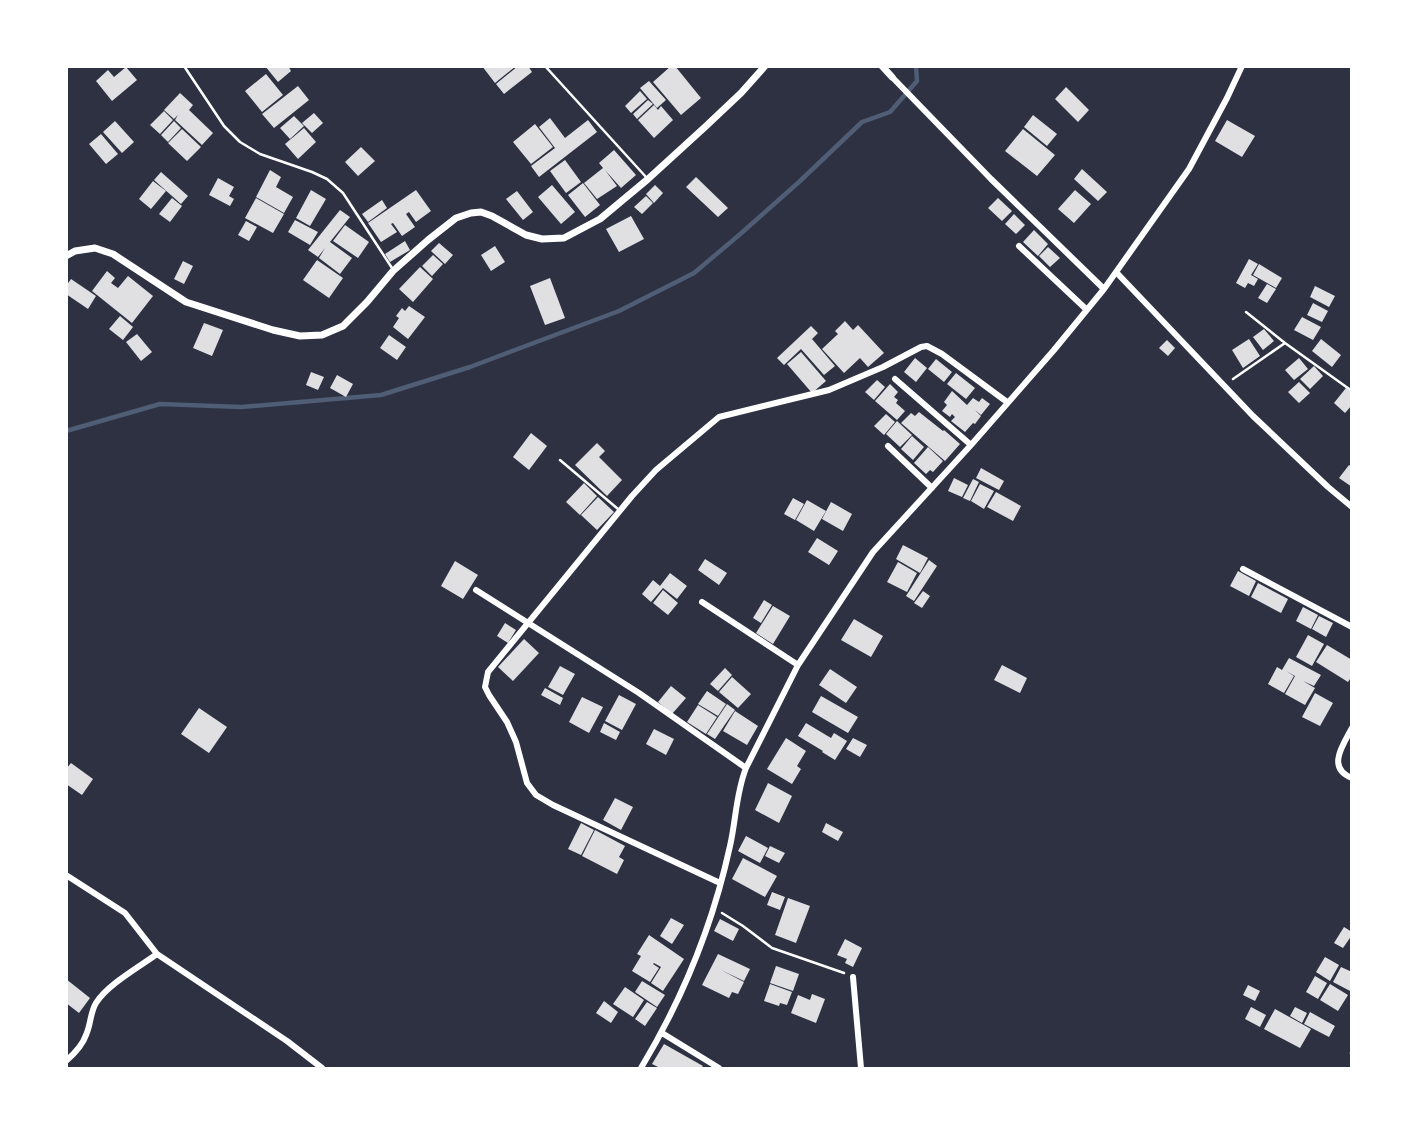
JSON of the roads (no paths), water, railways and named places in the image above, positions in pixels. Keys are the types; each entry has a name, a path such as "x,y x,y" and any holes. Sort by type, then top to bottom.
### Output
{"street":[{"path":"66,256 75,251 95,248 113,254 186,302 249,323 300,336 322,335 343,326 394,271 428,240 463,215 481,212 526,235 542,239 564,239 600,219 648,179 741,93 765,66"},
{"path":"883,66 991,179 1104,289"},
{"path":"642,1069 680,996 713,908 730,846 741,779 798,665 873,552 971,445 1104,289 1189,169 1242,66"},
{"path":"1019,246 1087,310"},
{"path":"1116,272 1253,416 1352,507"},
{"path":"720,883 536,795 523,774 516,742 507,722 485,687 488,672 632,496 656,470 719,417 829,390 927,346 1007,402"},
{"path":"895,379 971,445"},
{"path":"888,446 932,488"},
{"path":"1243,569 1352,627"},
{"path":"476,590 649,699 746,768"},
{"path":"702,602 798,665"},
{"path":"1352,728 1338,757 1340,771 1352,778"},
{"path":"66,875 125,913 157,954 287,1041 322,1069"},
{"path":"66,1061 74,1055 87,1034 89,1018 96,1003 107,990 157,954"},
{"path":"853,977 861,1069"},
{"path":"662,1032 719,1069"}],"lane":[{"path":"184,66 224,126 240,142 260,154 327,179 343,193 394,271"},
{"path":"545,66 648,179"},
{"path":"560,460 621,511"}],"waterway":[{"path":"66,431 160,404 241,407 381,395 470,367 619,311 694,273 799,182 862,122 890,112 917,81 916,66"}]}
